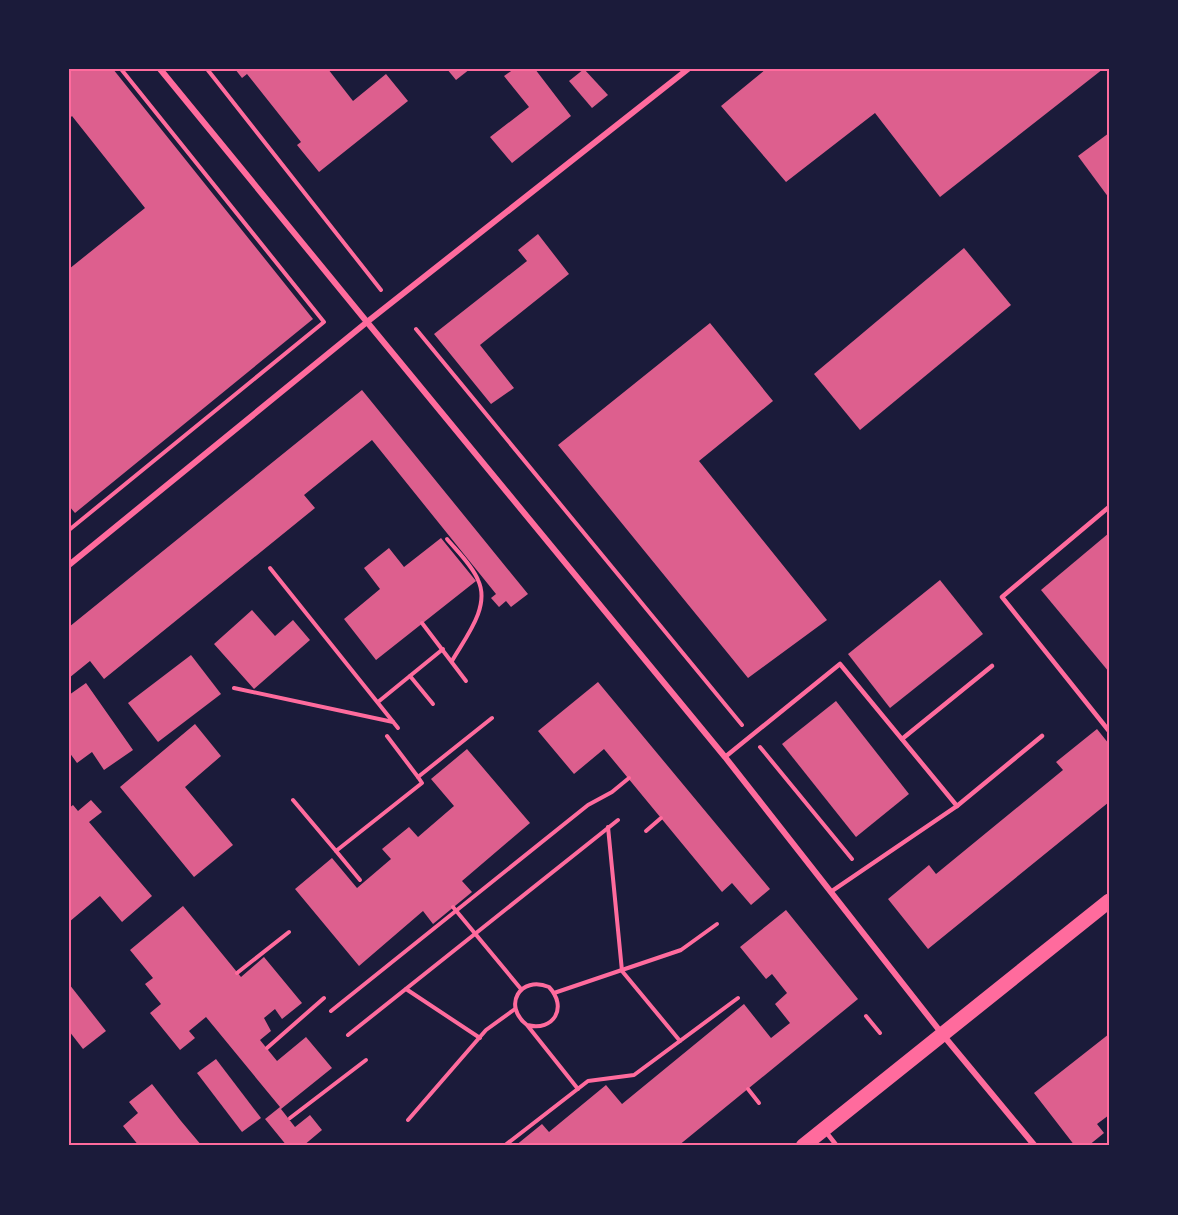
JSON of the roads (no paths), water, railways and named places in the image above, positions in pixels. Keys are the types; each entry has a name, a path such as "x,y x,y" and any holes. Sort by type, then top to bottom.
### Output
{"main road":[{"path":"803,1146 1109,901"}],"street":[{"path":"160,69 725,757 943,1035 1035,1146"},
{"path":"69,565 367,322 688,69"}],"lane":[{"path":"1109,507 1002,597 1109,731"},
{"path":"725,757 840,664 957,806"},
{"path":"902,739 992,666"},
{"path":"832,891 957,806 1042,736"},
{"path":"824,1129 837,1146"}]}
